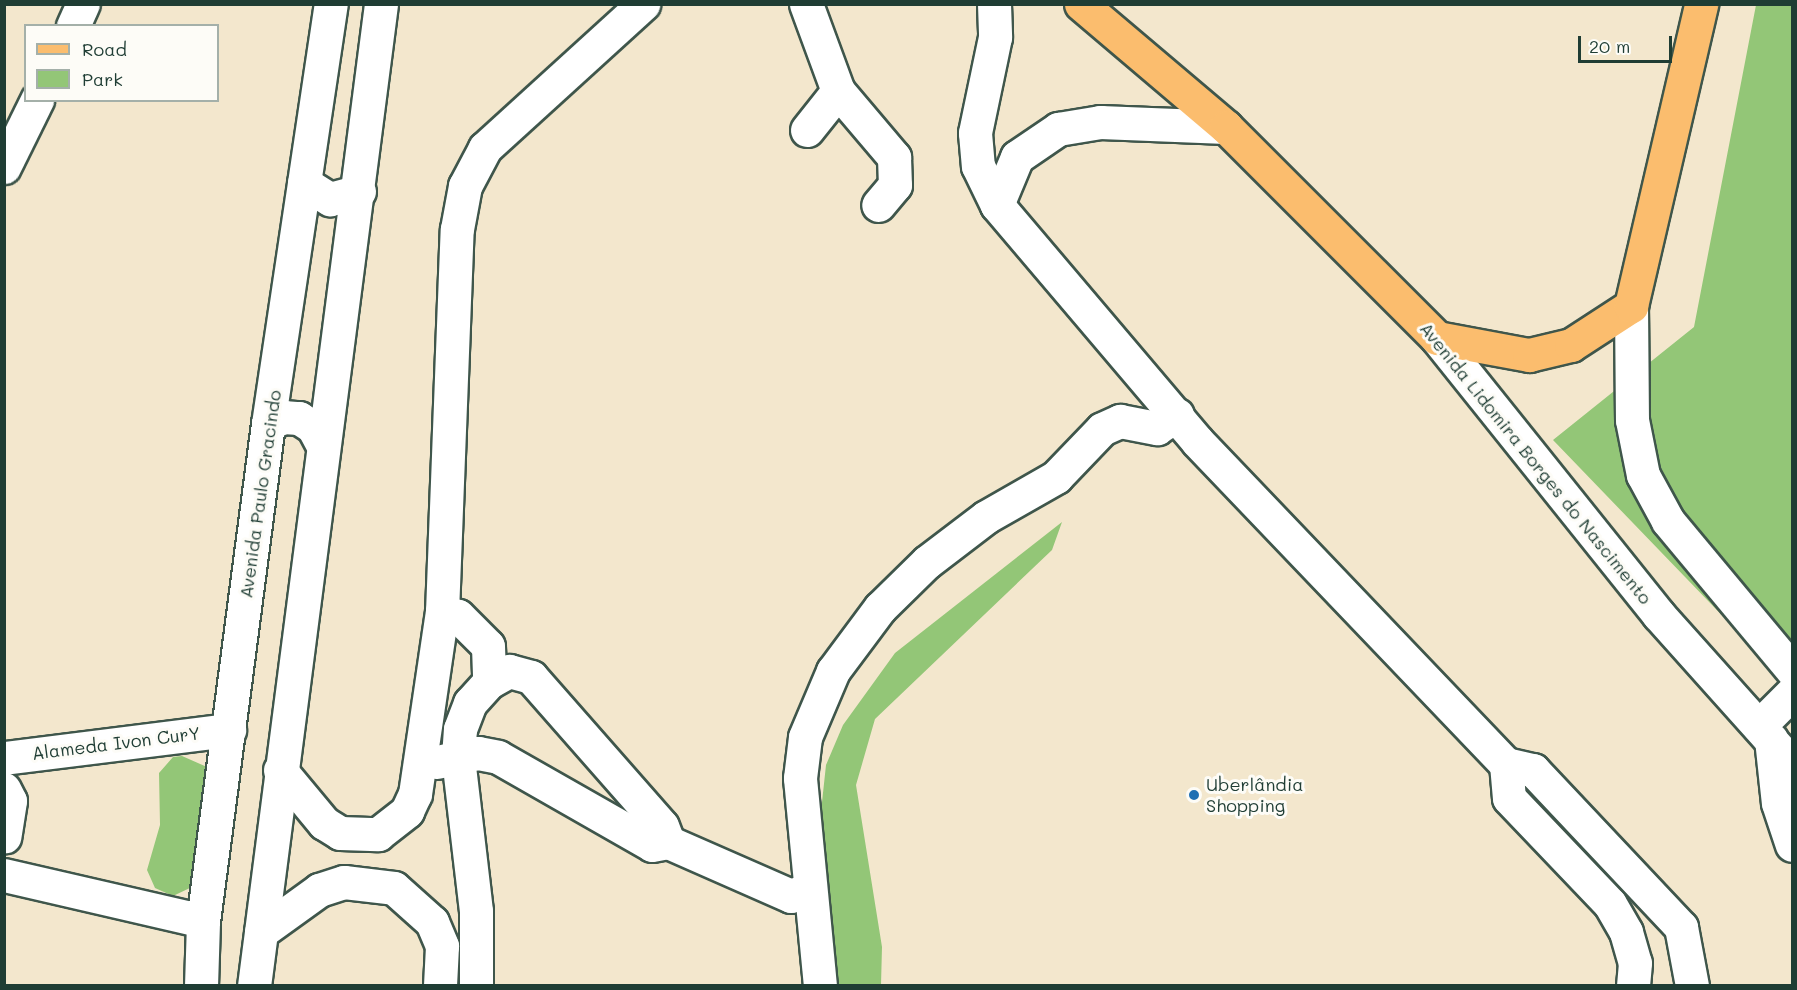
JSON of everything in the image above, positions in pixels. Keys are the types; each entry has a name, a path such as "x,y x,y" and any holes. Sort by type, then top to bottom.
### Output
{"main road":[{"name":"Avenida Lidomira Borges do Nascimento","path":"1081,4 1226,127 1437,338"},
{"path":"1437,338 1529,355 1571,345 1631,306 1701,4"}],"street":[{"path":"74,24 83,4"},
{"name":"Avenida Paulo Gracindo","path":"201,986 203,921 268,424 331,4"},
{"path":"254,986 321,442 359,191 381,4"},
{"path":"280,770 324,823 358,836 378,834 400,818 415,794 442,612 457,229 465,186 485,148 643,4"},
{"path":"806,4 838,91 894,157 895,185 878,205"},
{"path":"994,4 995,37 975,133 978,166 997,205 1177,415 1506,764 1533,770 1681,927 1692,986"},
{"path":"807,130 838,91"},
{"path":"4,167 36,102"},
{"path":"997,205 1017,157 1058,129 1100,122 1226,127"},
{"path":"304,183 330,199 359,191"},
{"path":"1631,306 1632,420 1643,475 1668,521 1792,670"},
{"name":"Avenida Lidomira Borges do Nascimento","path":"1437,338 1658,614 1792,764"},
{"path":"820,986 808,890 800,778 805,737 833,671 880,608 967,530 1056,477 1102,429 1120,420 1157,428 1177,415"},
{"path":"268,424 283,417 299,418 313,427 321,442"},
{"path":"442,612 458,616 489,646 489,682"},
{"path":"476,986 476,910 458,757 460,729 470,703 489,682 509,671 531,677 662,826 668,842"},
{"path":"1792,693 1765,733 1778,802 1792,845"},
{"name":"Alameda Ivon CurY","path":"4,758 229,730"},
{"path":"418,774 458,757 498,757 652,845 668,842 791,896 808,890"},
{"path":"574,800 591,799 604,788 606,763"},
{"path":"1506,764 1509,798 1610,904 1626,932 1635,963 1633,986"},
{"path":"4,789 10,801 4,837"},
{"path":"4,875 203,921"},
{"path":"261,932 319,890 344,882 394,888 432,922 442,946 440,986"}],"green space":[{"path":"1756,5 1792,5 1792,688 1553,440 1694,327"},
{"path":"1062,522 1052,550 875,719 856,785 882,947 881,985 835,986 819,830 826,765 843,725 895,653"},
{"path":"182,756 207,767 194,886 173,896 155,888 147,870 160,825 159,773 173,757"}],"place":[{"name":"Uberlândia Shopping","path":"1194,795"}]}
